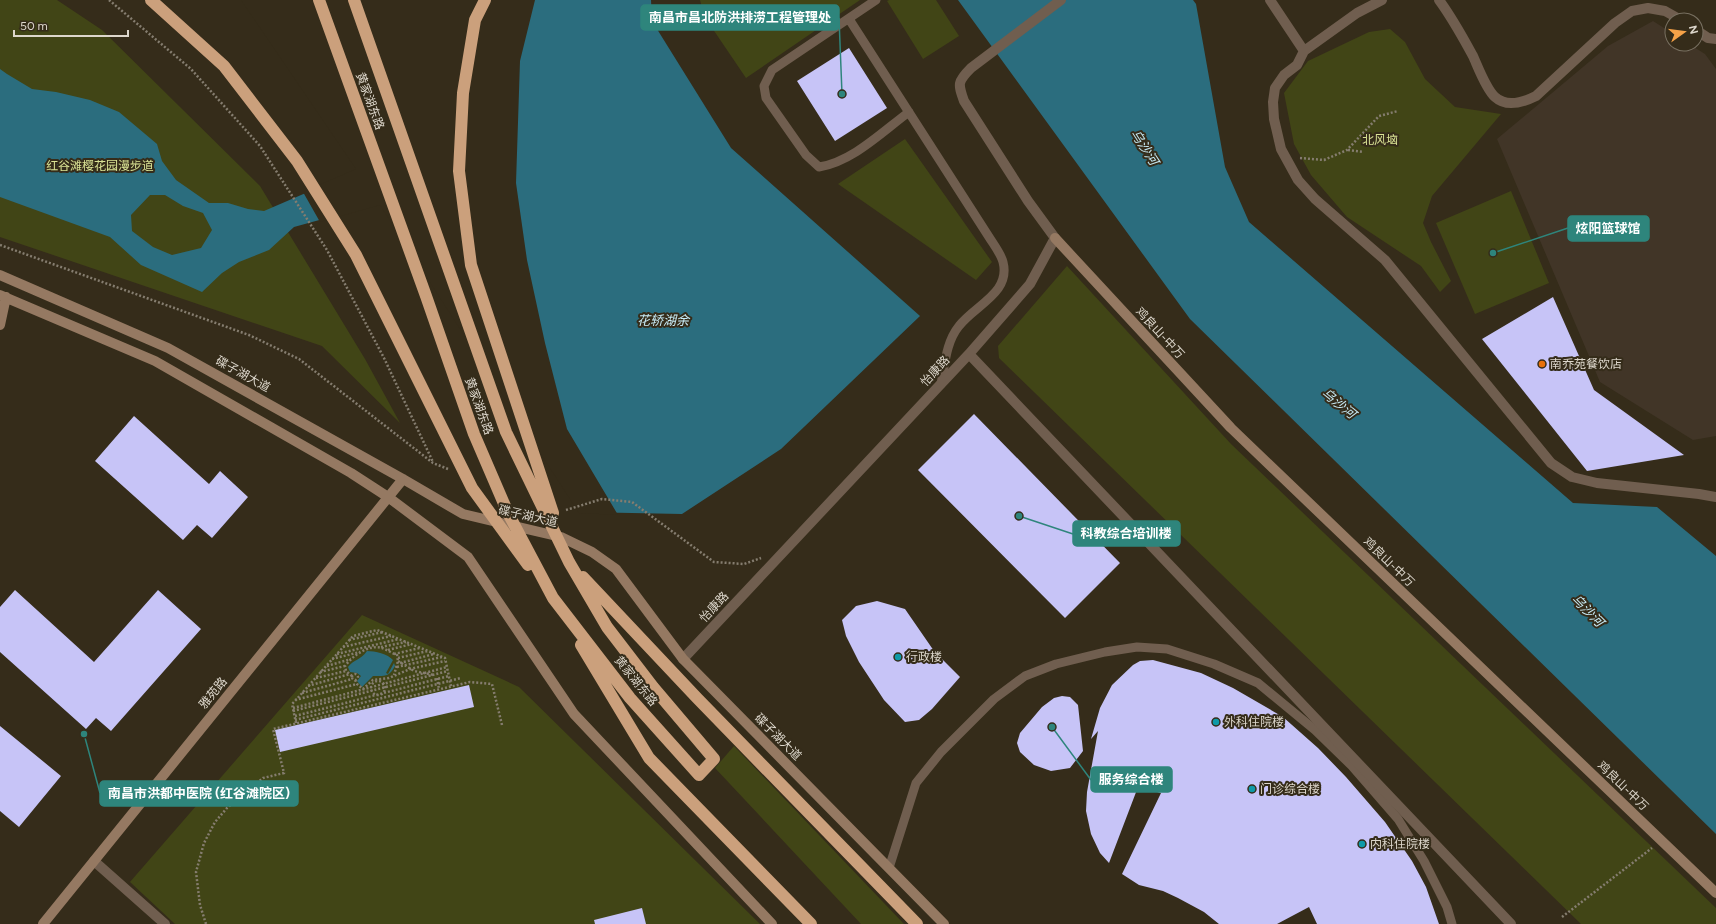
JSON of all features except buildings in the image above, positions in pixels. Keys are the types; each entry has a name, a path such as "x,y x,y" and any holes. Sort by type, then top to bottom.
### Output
{"highway":[{"path":"151,0 224,66 297,161 356,255 472,488 553,598 649,758 811,924"},
{"name":"黄家湖东路","path":"319,0 426,296 474,434 508,513 553,598 630,698 700,775 714,758 653,687 607,627 569,562 506,432 354,0"},
{"path":"481,0 475,20 463,93 460,171 471,265 569,562 697,698 917,924"},
{"path":"475,20 485,0"}],"main road":[{"name":"鸡良山-中万","path":"1055,238 1231,428 1716,893"},
{"name":"碟子湖大道","path":"0,275 168,348 463,514 560,537 592,552 616,569 683,659 944,924"},
{"path":"0,325 3,296 156,361 342,468 388,497 468,557 574,714 772,924"},
{"name":"雅苑路","path":"43,924 403,479"}],"street":[{"path":"1055,238 1028,201 964,101 959,86 960,78 971,68 1061,0"},
{"path":"1270,0 1304,51"},
{"path":"1382,0 1357,13 1304,51 1297,66 1284,75 1275,88 1273,102 1274,119 1281,149 1298,180 1315,199 1385,260 1552,463 1572,477 1597,483 1716,497"},
{"path":"1440,0 1455,22 1481,74 1495,97 1505,102 1521,103 1536,96 1615,23 1632,11 1648,8 1665,12"},
{"path":"1704,35 1708,38 1716,39"},
{"name":"怡康路","path":"683,659 969,354 1030,284 1055,238"},
{"path":"969,354 1511,924"},
{"path":"94,861 159,922"}],"lane":[{"path":"876,0 850,19 772,70 764,86 766,98 806,155 819,167 833,165 849,157 909,112"},
{"path":"850,19 1003,261 1004,279 996,291 959,325 949,341 941,384"},
{"path":"889,868 916,783 941,752 994,699 1026,676 1056,664 1124,649 1167,649 1214,664 1258,683 1315,730 1352,766 1398,819 1424,861 1447,908 1452,924"}],"path":[{"path":"109,0 191,69 260,146 327,250 384,358 433,464"},
{"path":"1286,158 1324,160 1347,150 1379,116 1398,111"},
{"path":"1347,150 1363,152"},
{"path":"0,245 249,335 299,359 433,464 454,471"},
{"path":"564,510 602,500 632,502 714,562 744,564 764,556"},
{"path":"296,723 292,704 314,678 353,636 377,630 445,658 451,686"},
{"path":"342,647 392,636"},
{"path":"336,654 399,639"},
{"path":"331,660 372,648 380,648 406,642"},
{"path":"387,650 412,644"},
{"path":"380,648 387,650 396,656 398,662 394,676"},
{"path":"394,654 421,648"},
{"path":"320,672 345,666 362,651"},
{"path":"398,662 428,651"},
{"path":"398,662 435,654"},
{"path":"398,662 404,665 442,657"},
{"path":"326,666 353,658"},
{"path":"363,689 373,680 394,676 410,669 445,661"},
{"path":"398,662 410,669 436,676 440,689"},
{"path":"345,666 346,670 363,689"},
{"path":"293,709 447,667"},
{"path":"314,678 346,670"},
{"path":"293,709 372,691 448,671"},
{"path":"308,686 357,675 358,677 355,680"},
{"path":"302,693 351,676"},
{"path":"294,716 381,695 384,692 449,676"},
{"path":"295,720 460,678"},
{"path":"377,680 384,683 386,687 384,692"},
{"path":"376,695 372,691 371,687 377,680"},
{"path":"206,924 200,905 196,872 204,843 215,822 227,808 263,778 284,773 273,729 470,682 492,684 502,725"},
{"path":"295,701 357,684"},
{"path":"1562,917 1661,841"}],"shaded area":[{"path":"1653,21 1664,28 1664,52 1702,52 1716,69 1716,436 1693,440 1600,382 1497,139 1608,46"}],"green space":[{"name":"红谷滩樱花园漫步道","path":"0,0 57,0 102,30 260,186 365,359 400,423 322,346 0,237"},
{"path":"700,0 860,0 746,78 704,16"},
{"path":"936,0 959,36 923,59 887,1"},
{"name":"北风垴","path":"1390,29 1405,42 1425,79 1455,107 1501,114 1432,196 1423,223 1451,281 1440,292 1421,266 1347,217 1311,175 1294,144 1284,93 1308,61 1369,32"},
{"path":"905,139 992,262 976,280 838,184"},
{"path":"1511,191 1549,283 1475,314 1436,223"},
{"path":"1067,266 1231,444 1716,908 1716,924 1581,924 999,358 998,346"},
{"path":"362,615 519,687 760,924 175,924 130,882"},
{"path":"734,746 904,924 861,924 715,768"}],"water":[{"name":"花轿湖余","path":"243,0 651,0 652,21 731,148 920,316 781,449 682,514 581,512 381,203 294,227 269,250 239,262 222,273 202,292 141,265 110,237 0,197 0,69 32,89 56,92 90,100 119,112 157,144 162,161 176,180 209,203 228,203 248,209 264,211 359,170","holes":["150,195 165,195 183,206 203,213 212,230 201,248 172,255 153,247 132,231 131,215"]},
{"name":"乌沙河","path":"958,0 1193,0 1196,4 1225,167 1249,222 1573,503 1657,507 1716,556 1716,834 1190,319"},
{"path":"367,651 381,653 393,660 386,673 388,674 394,663 395,666 389,674 384,676 373,676 362,687 357,681 361,676 357,673 350,672 348,667 362,657"}],"pier":[{"path":"241,0 535,0 520,61 516,183 527,260 545,343 567,429 618,515 579,513 380,205 320,222 303,192 356,169"}],"place":[{"name":"南昌市昌北防洪排涝工程管理处","path":"842,94"},
{"name":"炫阳篮球馆","path":"1493,253"},
{"name":"南乔苑餐饮店","path":"1542,364"},
{"name":"科教综合培训楼","path":"1019,516"},
{"name":"行政楼","path":"898,657"},
{"name":"外科住院楼","path":"1216,722"},
{"name":"服务综合楼","path":"1052,727"},
{"name":"南昌市洪都中医院 (红谷滩院区)","path":"84,734"},
{"name":"门诊综合楼","path":"1252,789"},
{"name":"内科住院楼","path":"1362,844"}]}
